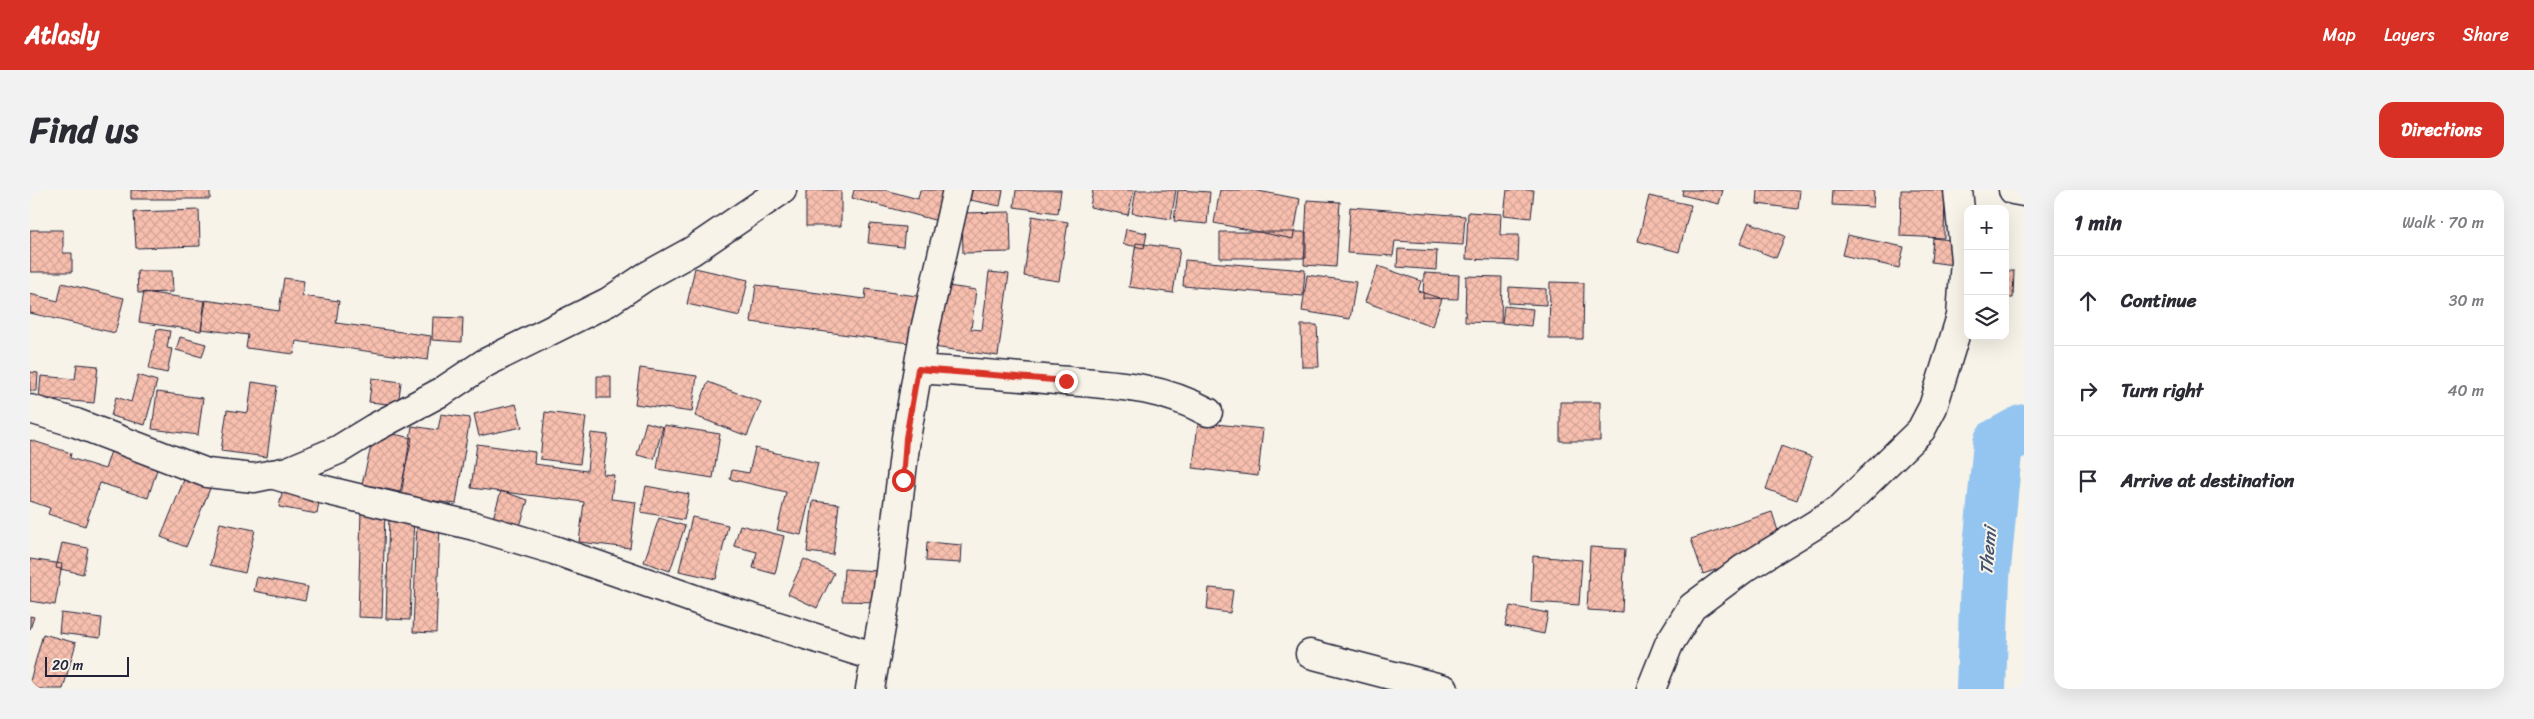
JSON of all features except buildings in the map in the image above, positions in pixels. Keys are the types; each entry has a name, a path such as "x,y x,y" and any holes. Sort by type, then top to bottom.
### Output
{"street":[{"path":"30,410 76,423 207,473 254,478 288,471 338,450 374,428 443,391 485,362 608,302 645,277 692,251 782,190"},
{"path":"870,689 888,588 906,438 918,369 957,190"},
{"path":"1651,689 1669,644 1692,608 1743,569 1839,510 1921,430 1933,407 1961,316 1965,260 1958,190"},
{"path":"2013,190 2024,192"},
{"path":"918,369 1124,385 1162,392 1183,399 1208,412"},
{"path":"271,474 325,490 474,526 546,547 714,606 876,657"},
{"path":"1310,654 1444,689"}],"waterway":[{"name":"Themi","path":"1981,689 1985,578 1998,443 2024,429"}],"route":[{"path":"903,480 906,438 918,369 1066,381"}]}
